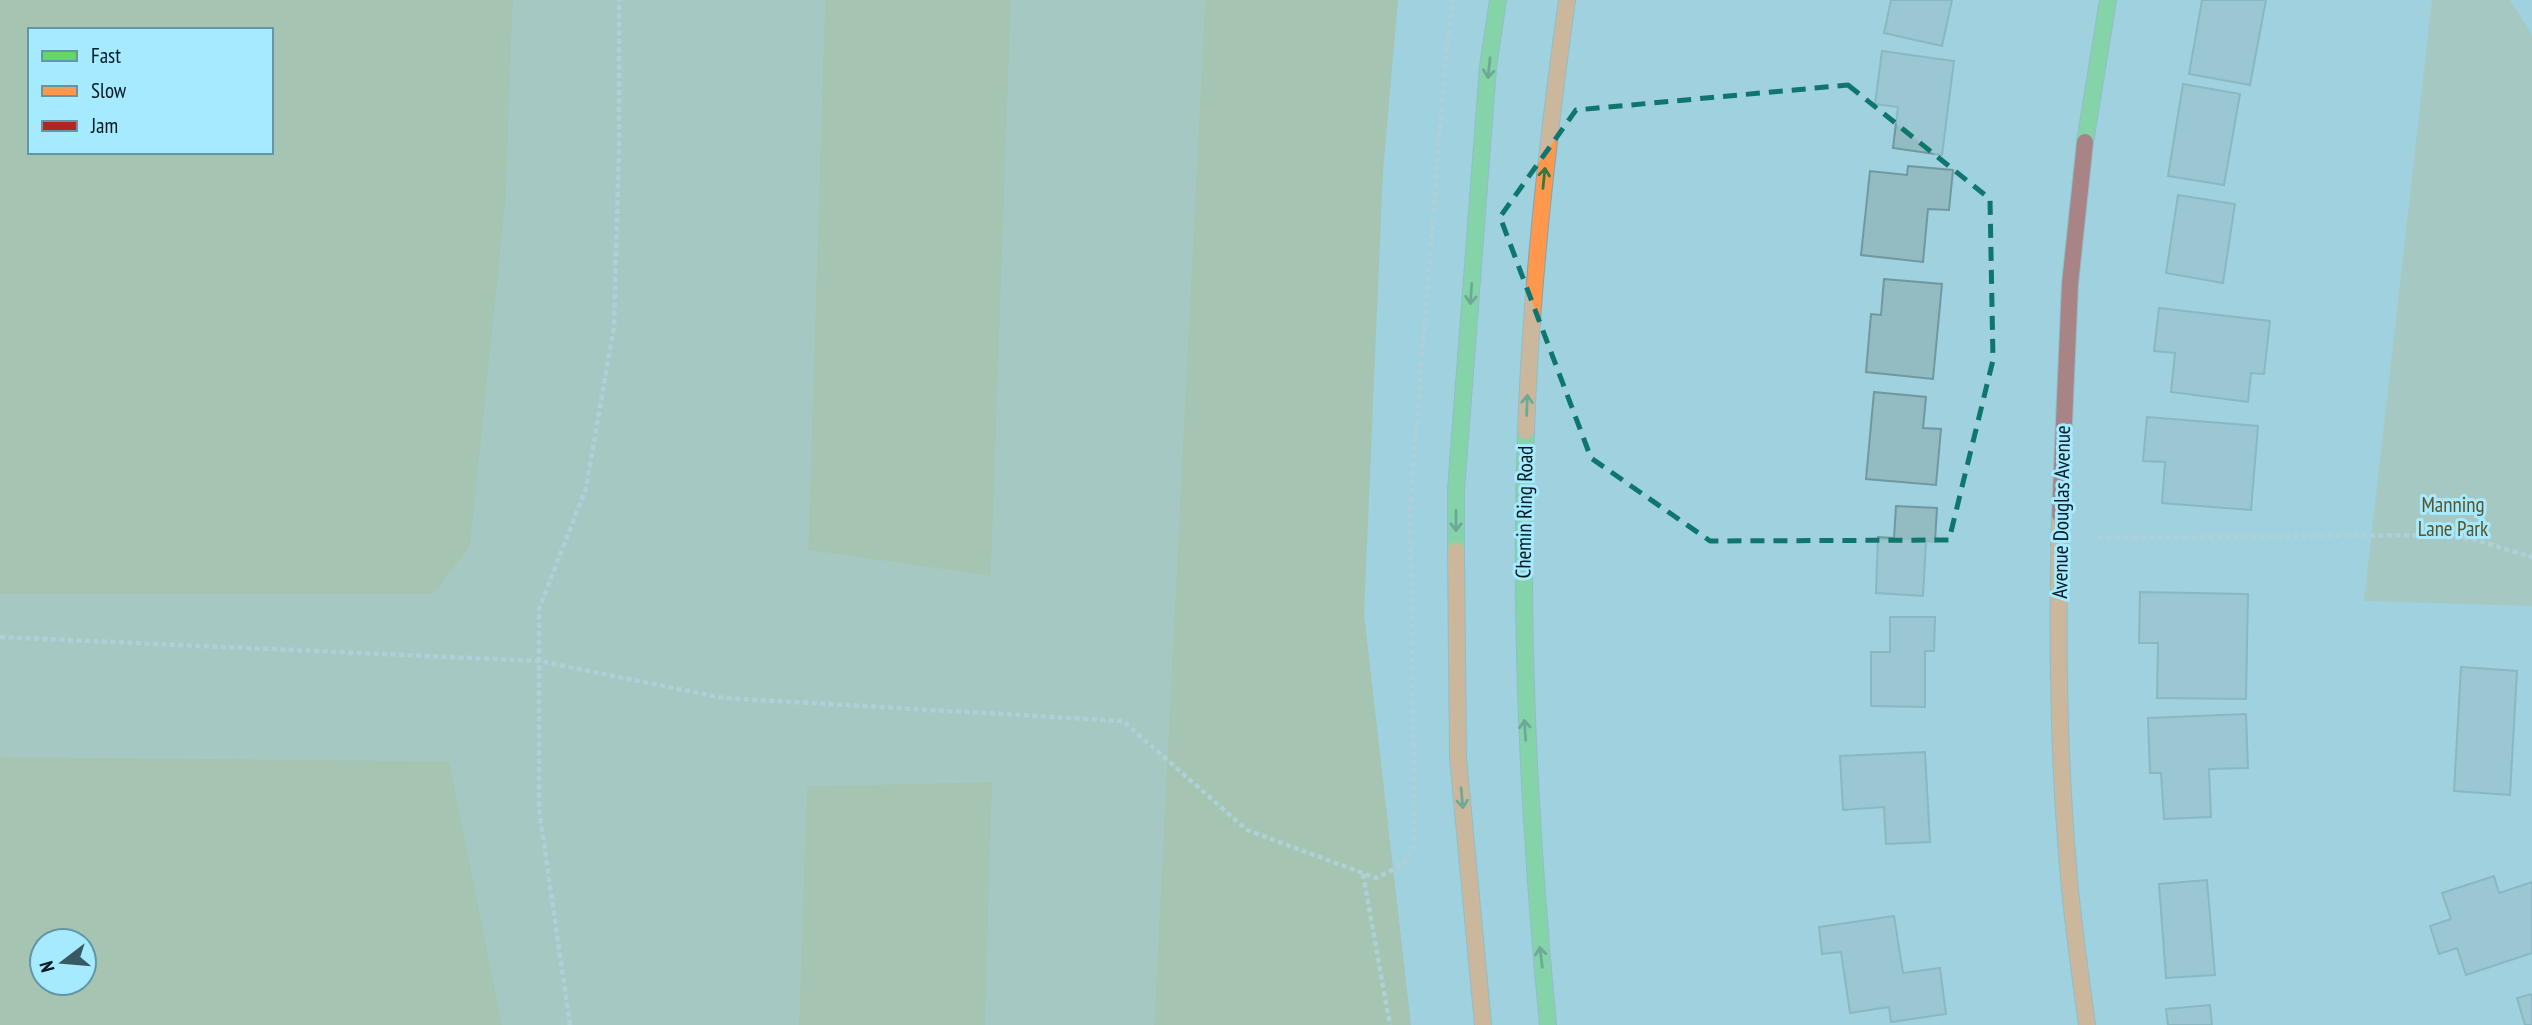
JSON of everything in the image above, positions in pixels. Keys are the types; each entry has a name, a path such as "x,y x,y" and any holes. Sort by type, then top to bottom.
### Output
{"main road":[{"path":"1483,1025 1458,758 1456,490 1488,67 1498,0"},
{"name":"Chemin Ring Road","path":"1548,1025 1538,932 1524,717 1522,524 1530,320 1554,83 1567,0"},
{"name":"Avenue Douglas Avenue","path":"2087,1025 2066,848 2059,672 2059,538 2064,357 2079,185 2108,0"}],"path":[{"path":"570,1025 538,809 539,609 586,488 614,326 619,148 619,0"},
{"path":"0,637 538,661 724,698 1124,720 1247,830 1376,878 1402,865 1415,844 1410,508 1446,53 1453,0"},
{"path":"2059,538 2428,535 2473,539 2532,557"},
{"path":"1363,874 1390,1025"}],"highlighted area":[{"path":"1848,85 1990,199 1993,360 1949,540 1710,541 1591,458 1500,217 1576,110"}],"green space":[{"path":"0,0 513,0 506,195 470,546 433,594 0,594"},
{"path":"513,0 825,0 808,550 991,576 1011,0 1205,0 1154,1025 985,1025 991,782 808,786 799,1025 502,1025 448,761 0,757 0,594 433,594 506,195"},
{"path":"825,0 1011,0 991,576 808,550"},
{"path":"1205,0 1398,0 1383,171 1364,614 1411,1025 1154,1025"},
{"name":"Manning Lane Park","path":"2432,0 2510,0 2532,35 2532,606 2364,601"},
{"path":"0,757 449,761 502,1025 0,1025"},
{"path":"992,782 985,1025 799,1025 807,786"}],"building":[{"path":"1891,0 1952,0 1942,46 1884,33"},
{"path":"2202,0 2266,0 2250,85 2189,74"},
{"path":"1882,51 1954,61 1942,155 1893,148 1898,107 1875,104"},
{"path":"2183,84 2240,94 2224,185 2168,176"},
{"path":"1908,166 1953,170 1949,210 1928,209 1923,262 1861,255 1870,171 1907,175"},
{"path":"2178,195 2235,204 2223,283 2166,273"},
{"path":"1884,279 1942,284 1933,379 1866,372 1871,314 1881,315"},
{"path":"2159,308 2270,321 2264,374 2251,373 2248,402 2171,392 2175,353 2154,351"},
{"path":"1874,392 1926,397 1923,428 1941,429 1936,485 1866,479"},
{"path":"2147,417 2258,426 2251,510 2162,503 2165,462 2143,461"},
{"path":"1896,506 1937,508 1935,542 1926,541 1923,596 1876,593 1878,537 1894,538"},
{"path":"2140,592 2248,594 2246,699 2157,698 2158,643 2139,643"},
{"path":"1890,617 1935,617 1934,651 1925,651 1925,707 1871,706 1871,652 1890,652"},
{"path":"2461,667 2517,671 2510,795 2454,791"},
{"path":"2246,714 2248,768 2209,769 2211,817 2164,819 2161,773 2150,773 2148,718"},
{"path":"1925,752 1930,842 1886,844 1884,807 1843,810 1840,756"},
{"path":"2494,876 2499,893 2532,882 2532,953 2466,975 2457,948 2439,954 2430,926 2451,919 2442,893"},
{"path":"2207,880 2215,975 2166,978 2159,884"},
{"path":"1894,916 1903,973 1940,968 1946,1014 1891,1022 1889,1007 1850,1013 1841,952 1822,954 1819,927"},
{"path":"2532,994 2532,1025 2525,1025 2517,998"},
{"path":"2210,1005 2212,1025 2168,1025 2166,1009"}],"traffic: fast":[{"path":"1456,550 1456,490 1488,67 1498,0"},
{"path":"2085,142 2108,0"},
{"path":"1526,431 1524,580 1527,728 1548,1025"}],"traffic: slow":[{"path":"1526,431 1541,215 1567,0"},
{"path":"2060,515 2062,779 2072,906 2087,1025"},
{"path":"1456,550 1458,758 1483,1025"}],"traffic: jam":[{"path":"2060,515 2070,284 2085,142"}]}
